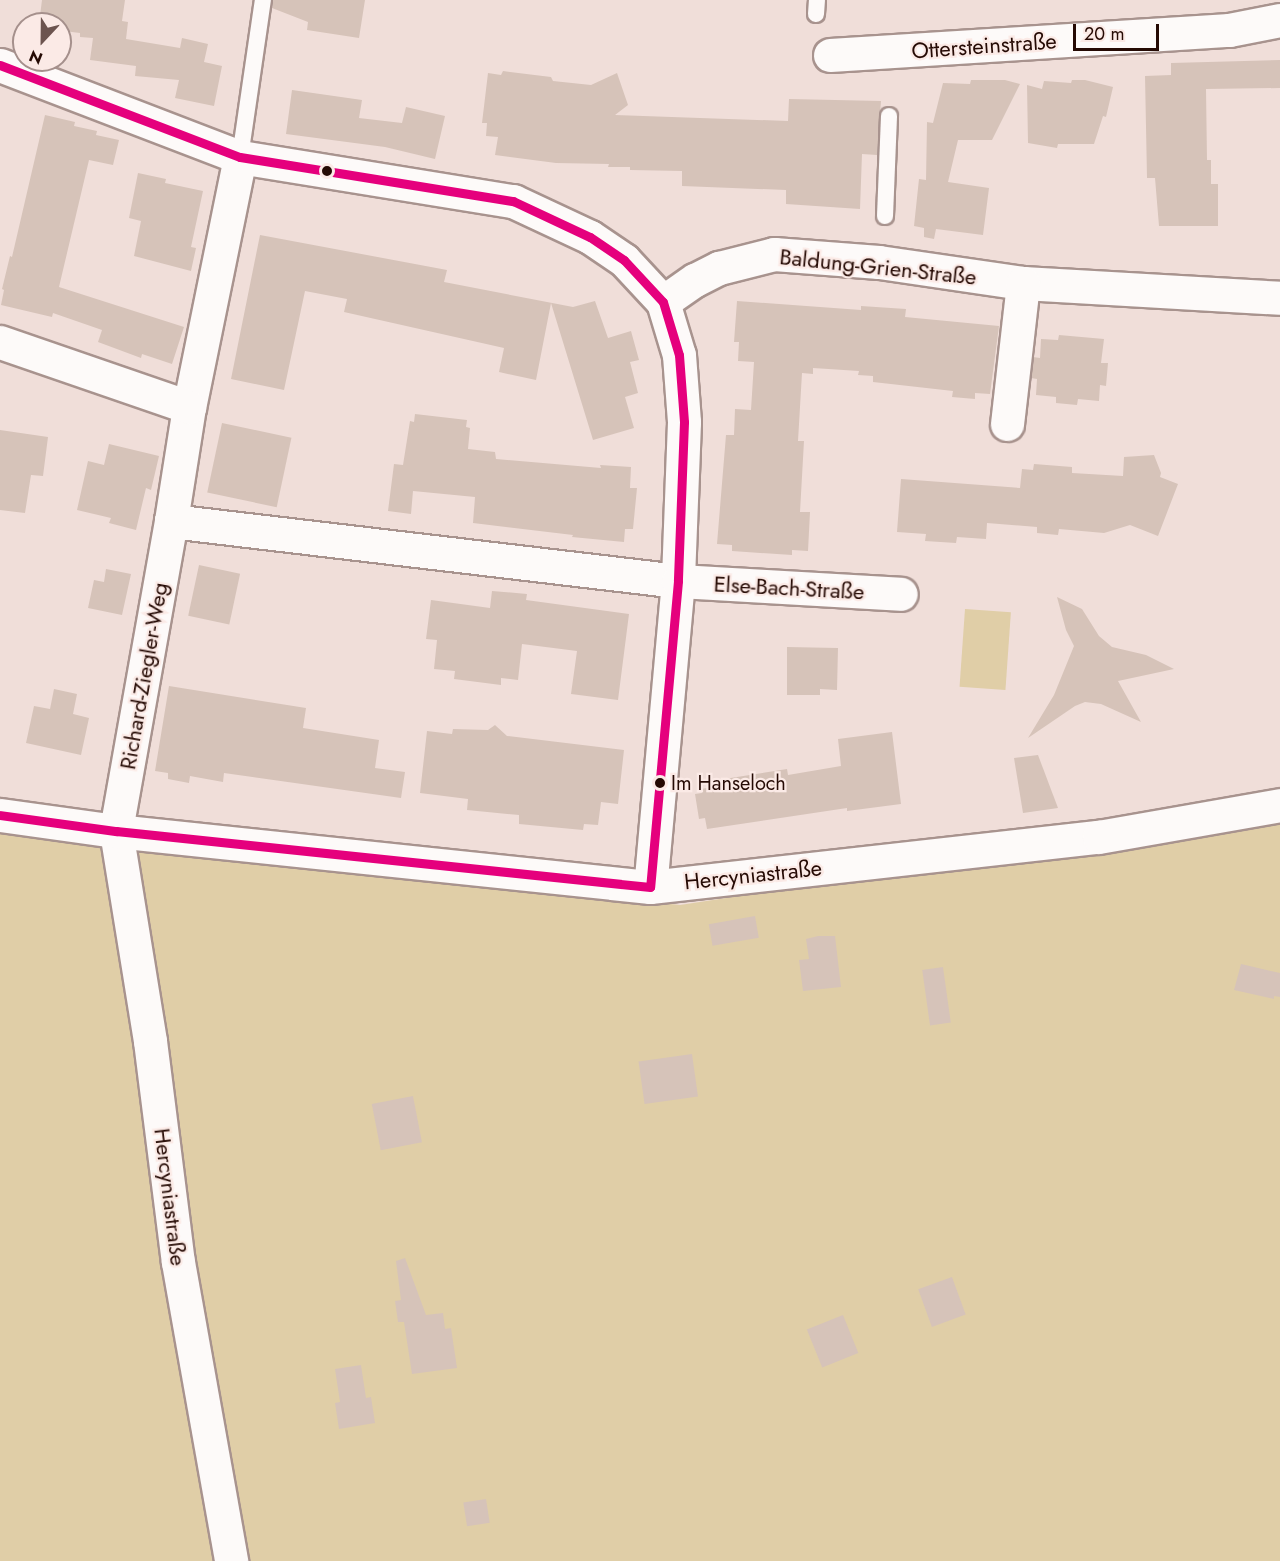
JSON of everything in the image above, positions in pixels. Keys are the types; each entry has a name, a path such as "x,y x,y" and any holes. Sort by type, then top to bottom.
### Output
{"street":[{"name":"Ottersteinstraße","path":"830,55 1229,30 1280,20"},
{"path":"0,65 240,157 513,201 590,237 624,260 663,302 679,355 684,422 678,581 650,887"},
{"name":"Richard-Ziegler-Weg","path":"116,831 189,406 240,157"},
{"name":"Baldung-Grien-Straße","path":"663,302 695,280 719,268 774,254 879,262 1023,283 1280,298"},
{"path":"1007,424 1023,283"},
{"path":"0,342 189,406"},
{"name":"Else-Bach-Straße","path":"171,521 678,581 901,594"},
{"name":"Hercyniastraße","path":"0,815 116,831 650,887 1099,837 1280,805"},
{"name":"Hercyniastraße","path":"116,831 150,1041 177,1262 231,1561"}],"lane":[{"path":"240,157 263,0"},
{"path":"885,216 889,116"}],"shaded area":[{"path":"965,609 1011,612 1005,690 960,687"},
{"path":"1280,814 1280,1561 0,1561 0,829 680,905"}],"building":[{"path":"42,0 125,0 122,21 128,22 126,39 180,48 182,38 208,44 204,62 222,66 214,106 175,98 179,80 135,76 136,66 90,60 93,38 80,37 80,33 72,32 72,12 40,12"},
{"path":"273,0 365,0 359,38 307,30 308,22 272,8"},
{"path":"1280,60 1280,88 1206,89 1207,160 1211,160 1211,184 1218,184 1218,226 1159,226 1155,178 1147,178 1145,76 1171,75 1171,63"},
{"path":"503,71 551,77 553,81 591,85 617,73 628,105 615,115 788,121 789,99 881,101 877,155 862,154 860,209 786,204 786,190 682,186 682,171 630,170 630,167 608,167 609,164 556,163 495,155 498,137 486,136 487,123 482,123 488,73 501,75"},
{"path":"971,80 1005,80 1020,84 992,140 958,140 948,182 989,188 983,235 936,229 934,239 924,237 924,228 914,226 919,179 926,180 927,122 933,123 943,83 970,84"},
{"path":"1072,80 1085,80 1113,87 1106,117 1103,116 1094,144 1058,144 1057,148 1028,143 1027,85 1042,89 1044,81 1071,83"},
{"path":"292,90 362,100 359,118 402,123 406,107 445,116 435,159 385,147 286,134"},
{"path":"45,115 75,122 74,126 97,131 96,135 119,140 113,165 89,160 59,287 184,327 172,364 142,354 141,358 98,342 102,330 53,313 52,317 1,305 4,290 2,289 10,256 12,257"},
{"path":"138,173 166,179 165,183 203,191 191,247 196,248 191,271 134,256 141,221 129,218"},
{"path":"260,235 447,270 444,282 573,307 595,301 608,338 631,331 639,360 630,362 638,393 625,397 634,428 593,440 551,303 536,380 499,372 504,348 344,312 347,299 305,291 284,390 231,379"},
{"path":"737,301 861,310 861,306 906,309 905,317 999,326 990,394 975,393 975,399 952,397 953,391 873,382 873,376 858,375 859,371 813,368 813,374 802,373 798,441 804,441 800,512 810,512 808,551 792,550 792,555 732,551 732,545 717,544 726,435 734,435 735,409 751,410 754,362 738,361 739,342 734,342"},
{"path":"1059,335 1104,339 1101,363 1108,363 1106,386 1100,385 1099,401 1078,399 1077,405 1056,403 1056,397 1036,395 1037,379 1031,378 1033,357 1040,358 1041,339 1058,340"},
{"path":"415,414 467,420 466,427 470,428 468,449 495,452 496,459 601,468 600,465 631,467 630,488 637,488 633,529 625,529 624,542 473,523 475,497 413,491 411,514 388,511 394,464 403,465 410,421 414,422"},
{"path":"222,423 291,438 277,507 207,492"},
{"path":"0,430 48,437 43,476 31,475 25,513 0,510"},
{"path":"109,444 159,456 151,490 146,488 136,530 109,523 111,518 77,510 88,461 104,465"},
{"path":"1154,455 1161,473 1160,477 1178,484 1158,536 1130,525 1104,533 1059,529 1058,535 1037,533 1037,527 987,523 986,539 957,537 956,543 925,541 926,534 897,532 901,479 1020,488 1022,469 1033,470 1034,464 1072,467 1072,473 1123,476 1124,457"},
{"path":"199,565 240,574 229,625 188,616"},
{"path":"106,569 131,574 122,615 88,608 94,580 104,582"},
{"path":"492,591 527,594 526,600 629,614 618,700 571,694 577,651 522,644 518,680 501,678 501,685 454,679 455,671 434,669 437,640 426,639 431,600 490,608"},
{"path":"1057,597 1082,609 1099,636 1112,647 1146,655 1174,669 1118,681 1141,722 1101,704 1085,702 1075,706 1028,738 1054,695 1074,646 1066,630"},
{"path":"787,647 838,648 837,690 820,689 820,695 787,695"},
{"path":"169,686 306,708 303,728 379,740 375,768 405,772 401,798 224,773 223,782 190,776 189,783 168,779 168,773 155,771"},
{"path":"54,689 77,694 73,714 89,718 81,755 26,743 34,706 50,709"},
{"path":"495,725 507,736 624,750 618,804 601,802 598,825 584,824 583,830 519,824 519,815 467,810 468,799 420,793 427,731 452,734 453,729 488,730"},
{"path":"892,732 901,804 847,811 847,808 707,829 705,818 699,819 695,794 702,793 701,789 719,786 718,780 787,769 788,775 841,766 838,739"},
{"path":"1038,755 1058,808 1023,813 1014,758"},
{"path":"755,916 759,938 713,946 709,924"},
{"path":"835,936 841,987 803,991 799,960 809,959 806,939"},
{"path":"1241,964 1280,973 1280,997 1274,996 1274,999 1234,990"},
{"path":"943,967 951,1022 930,1025 922,970"},
{"path":"692,1054 698,1097 645,1104 639,1062"},
{"path":"413,1096 422,1142 381,1150 372,1104"},
{"path":"405,1258 426,1315 443,1313 445,1329 451,1328 457,1368 412,1374 404,1322 398,1322 395,1301 401,1300 396,1261"},
{"path":"952,1277 966,1315 932,1327 918,1289"},
{"path":"843,1315 858,1353 822,1368 807,1330"},
{"path":"361,1365 366,1398 371,1397 375,1423 339,1429 335,1403 340,1402 335,1369"},
{"path":"486,1499 490,1523 467,1526 463,1503"}],"transit line":[{"path":"0,65 240,157 513,201 590,237 624,260 663,302 679,355 684,422 678,581 650,887"},
{"path":"0,815 116,831 650,887"}],"place":[{"name":"Im Hanseloch","path":"660,783"}]}
